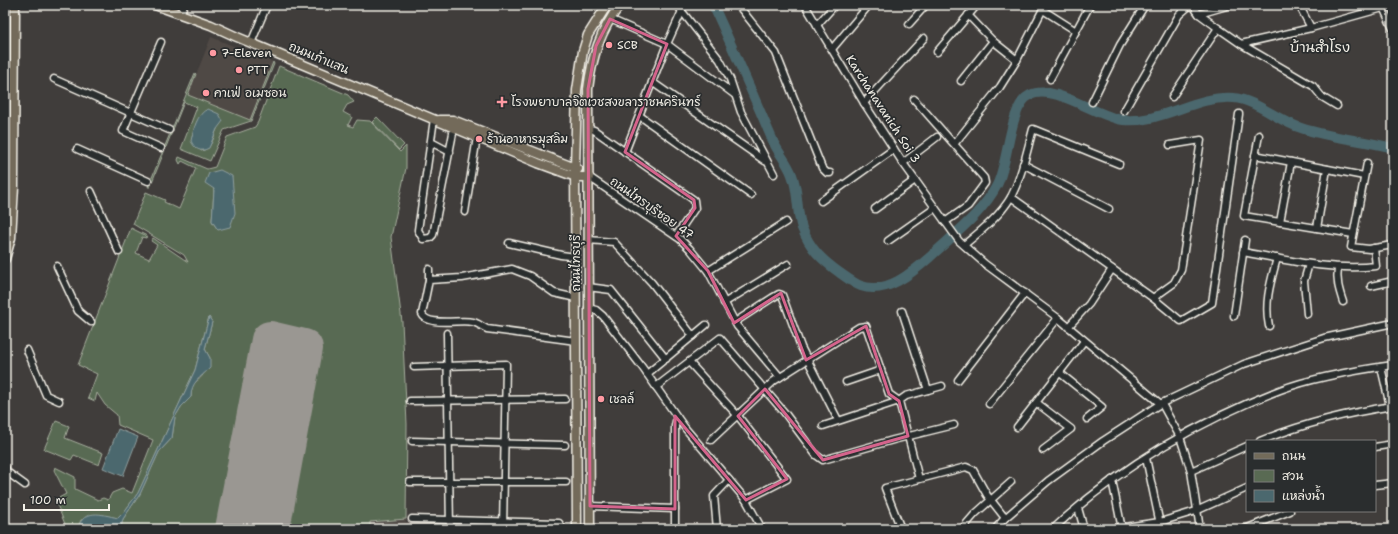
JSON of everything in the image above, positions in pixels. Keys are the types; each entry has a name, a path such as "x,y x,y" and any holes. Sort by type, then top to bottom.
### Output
{"main road":[{"path":"5,259 11,238 14,188 15,5"},
{"path":"15,100 19,5"},
{"name":"ถนนเก้าแสน","path":"155,5 211,25 454,128 576,177"},
{"name":"ถนนเก้าแสน","path":"164,5 177,13"},
{"name":"ถนนไทรบุรี","path":"577,529 575,167 577,90 579,67 588,35 607,5"},
{"name":"ถนนไทรบุรี","path":"590,529 588,89 596,46 610,19 620,5"},
{"name":"ถนนเก้าแสน","path":"434,119 453,120 575,167 589,177"},
{"path":"576,177 589,177"}],"street":[{"path":"177,13 184,5"},
{"path":"252,43 268,5"},
{"path":"677,5 720,60 730,79 741,112 774,174"},
{"path":"738,5 776,53 822,168 827,173 830,172"},
{"name":"Karchanavanich Soi 3","path":"805,5 864,103 903,163 961,243 985,264 1058,318 1160,404 1180,437 1191,471 1196,512 1200,529"},
{"path":"817,25 835,5"},
{"path":"832,49 868,5"},
{"path":"909,24 926,5"},
{"path":"937,52 977,5"},
{"path":"1050,79 1090,5"},
{"path":"1092,102 1120,45 1146,5"},
{"path":"1124,111 1179,15 1188,7 1196,5 1198,14 1241,44 1312,86 1322,97 1337,106"},
{"path":"1198,14 1230,5"},
{"path":"1299,5 1311,28"},
{"path":"1241,44 1311,28 1382,6 1393,29"},
{"path":"954,143 1000,87 1017,60 1044,8 1076,31"},
{"path":"625,152 667,44 682,11"},
{"path":"968,15 993,41 1017,60"},
{"path":"610,19 667,44 735,95"},
{"path":"1172,97 1218,28"},
{"path":"864,103 924,38"},
{"path":"961,81 993,41"},
{"path":"161,42 123,131 161,148"},
{"path":"54,79 169,130"},
{"path":"652,82 767,162"},
{"path":"914,99 984,178 985,183 968,206 945,222"},
{"path":"1011,197 1153,298 1181,321 1212,303 1239,114"},
{"path":"640,116 751,195"},
{"path":"434,119 418,230 423,238 428,239 433,235 454,128"},
{"path":"588,128 694,200 695,208 676,236"},
{"path":"961,243 989,224 1011,197 1023,164 1033,128 1119,164"},
{"path":"1259,136 1244,216 1353,234"},
{"path":"465,212 477,137"},
{"path":"903,163 937,137"},
{"path":"1153,298 1174,283 1181,270 1201,140 1170,144"},
{"path":"431,142 450,152"},
{"path":"77,149 148,181"},
{"path":"821,201 894,149"},
{"path":"1255,156 1364,176"},
{"path":"1280,222 1291,162"},
{"path":"1367,163 1351,247 1374,248 1393,245"},
{"path":"1023,164 1109,209"},
{"path":"1317,228 1327,169"},
{"name":"ถนนไทรบุรีซอย 47","path":"589,177 676,236 690,249 708,271 735,322 780,377"},
{"path":"875,209 915,180"},
{"path":"91,191 119,252"},
{"path":"888,241 935,208"},
{"path":"708,271 786,222"},
{"path":"588,240 614,242 652,283 692,336"},
{"path":"1234,316 1245,240"},
{"path":"509,243 561,256 576,257"},
{"path":"1243,252 1338,268 1376,266 1374,248"},
{"path":"1269,326 1266,312 1268,290 1277,258"},
{"path":"724,303 788,264"},
{"path":"1307,314 1304,281 1309,264"},
{"path":"57,266 78,311 91,322"},
{"path":"1338,268 1338,287 1343,302"},
{"path":"429,269 429,280 422,314 423,317 429,321 448,322 458,320 474,322 487,329 576,341"},
{"path":"429,280 462,278 512,269 530,276 554,293 576,298"},
{"path":"1068,327 1089,304 1112,269"},
{"path":"1371,286 1393,281"},
{"path":"588,287 611,290 666,359"},
{"path":"958,380 1025,293"},
{"path":"735,322 781,294 806,360 838,420"},
{"path":"588,308 596,310 603,316 678,417 746,500 762,529"},
{"path":"902,311 928,390"},
{"path":"989,404 1058,318"},
{"path":"995,529 1005,518 1048,481 1103,441 1160,404 1244,364 1324,338 1393,323"},
{"path":"647,374 706,325"},
{"path":"711,440 765,389 780,377 863,326 866,326 889,394 899,400 919,479"},
{"path":"447,333 450,442 450,529"},
{"path":"656,387 720,338 765,389 816,455 824,460 908,436 954,425"},
{"path":"1017,427 1084,341"},
{"path":"27,350 46,395 59,401"},
{"path":"689,362 738,416 787,479 746,500"},
{"path":"414,367 506,364 503,526"},
{"path":"1053,529 1123,471 1180,437 1281,390 1352,371 1393,365"},
{"path":"1263,440 1294,428 1360,410 1392,406 1381,367"},
{"path":"846,382 881,370"},
{"path":"1060,373 1102,407 1088,418"},
{"path":"823,426 899,400 906,396 942,386"},
{"path":"410,401 565,400"},
{"path":"1036,403 1071,429 1044,450"},
{"path":"675,529 675,426 678,417"},
{"path":"412,441 565,445"},
{"path":"1376,447 1393,444"},
{"path":"1191,471 1246,446"},
{"path":"1146,458 1160,526"},
{"path":"5,467 7,472 25,485"},
{"path":"901,529 885,488 970,467 991,500 1005,518"},
{"path":"717,529 714,496 729,480"},
{"path":"1112,480 1122,528"},
{"path":"410,482 566,482"},
{"path":"962,529 975,514 1011,482"},
{"path":"1376,485 1393,483"},
{"path":"1111,529 1160,526 1196,512 1246,488"},
{"path":"590,506 675,509"},
{"path":"1078,508 1084,529"},
{"path":"1245,529 1288,512"},
{"path":"412,519 503,526 559,523 563,529"}],"highlighted area":[{"path":"610,19 667,44 625,152 694,200 695,208 676,236 708,271 734,323 781,293 806,360 866,326 889,394 899,401 908,436 823,460 765,389 738,416 787,479 746,500 675,416 675,509 590,506 588,89 596,46"}],"shaded area":[{"path":"211,37 273,62 250,120 188,95"},
{"path":"264,283 407,424 406,522 446,524 446,529 219,529"}],"green space":[{"path":"273,62 274,64 251,121 224,130 210,161 181,149 197,107 184,102 150,187 148,187 195,73 196,74 188,95 250,120","holes":["197,121 217,129 210,146 201,151 195,127"]},
{"path":"279,66 348,95 354,102 347,105 343,112 352,117 348,125 353,127 357,120 370,121 400,152 406,146 406,168 391,237 402,322 407,424 406,519 370,522 370,529 277,529 310,346 267,336 230,529 120,529 123,519 140,494 159,452 172,438 175,417 181,407 191,397 192,387 206,370 210,358 205,349 212,322 209,317 195,370 138,493 118,518 103,515 81,520 77,529 64,529 65,524 55,500 66,494 54,470 55,467 75,477 75,489 98,500 103,498 108,500 112,493 122,489 132,493 153,440 118,425 117,415 105,405 97,393 95,401 88,398 97,374 78,365 131,228 147,236 146,238 142,237 136,253 149,259 157,245 151,241 153,238 188,262 184,255 133,224 146,192 165,200 164,202 179,209 196,168 182,161 180,164 178,160 179,157 207,169 215,167 227,137 255,127","holes":["214,189 218,230 212,221"]},
{"path":"377,117 404,145 399,150 372,122"},
{"path":"56,421 69,426 65,438 103,453 99,465 74,455 71,460 44,449"}],"water":[{"path":"208,109 219,114 223,121 217,129 209,148 200,150 194,146 191,141 198,118"},
{"path":"220,170 232,176 235,213 230,227 218,230 212,221 214,189 205,183 209,173"},
{"path":"209,317 212,322 205,349 210,358 210,368 194,384 191,397 181,407 175,417 172,438 159,452 140,494 123,519 121,528 77,529 80,522 89,515 99,514 118,518 138,493 195,370"},
{"path":"118,429 138,437 123,476 103,468"}],"waterway":[{"path":"713,5 773,141 790,171 796,188 800,222 805,235 822,259 850,280 861,286 870,288 880,288 889,285 915,270 966,224 991,196 1001,175 1013,122 1023,101 1030,95 1051,93 1113,118 1123,120 1151,118 1206,101 1220,98 1234,98 1251,103 1284,121 1301,128 1393,148"}],"runway":[{"path":"234,529 270,340 304,348 271,529"}],"place":[{"name":"SCB","path":"609,45"},
{"name":"7-Eleven","path":"213,53"},
{"name":"PTT","path":"239,70"},
{"name":"คาเฟ่ อเมซอน","path":"206,93"},
{"name":"โรงพยาบาลจิตเวชสงขลาราชนครินทร์","path":"502,102"},
{"name":"ร้านอาหารมุสลิม","path":"479,139"},
{"name":"เชลล์","path":"601,399"}],"district":[{"name":"บ้านสำโรง","path":"1320,47"}]}
